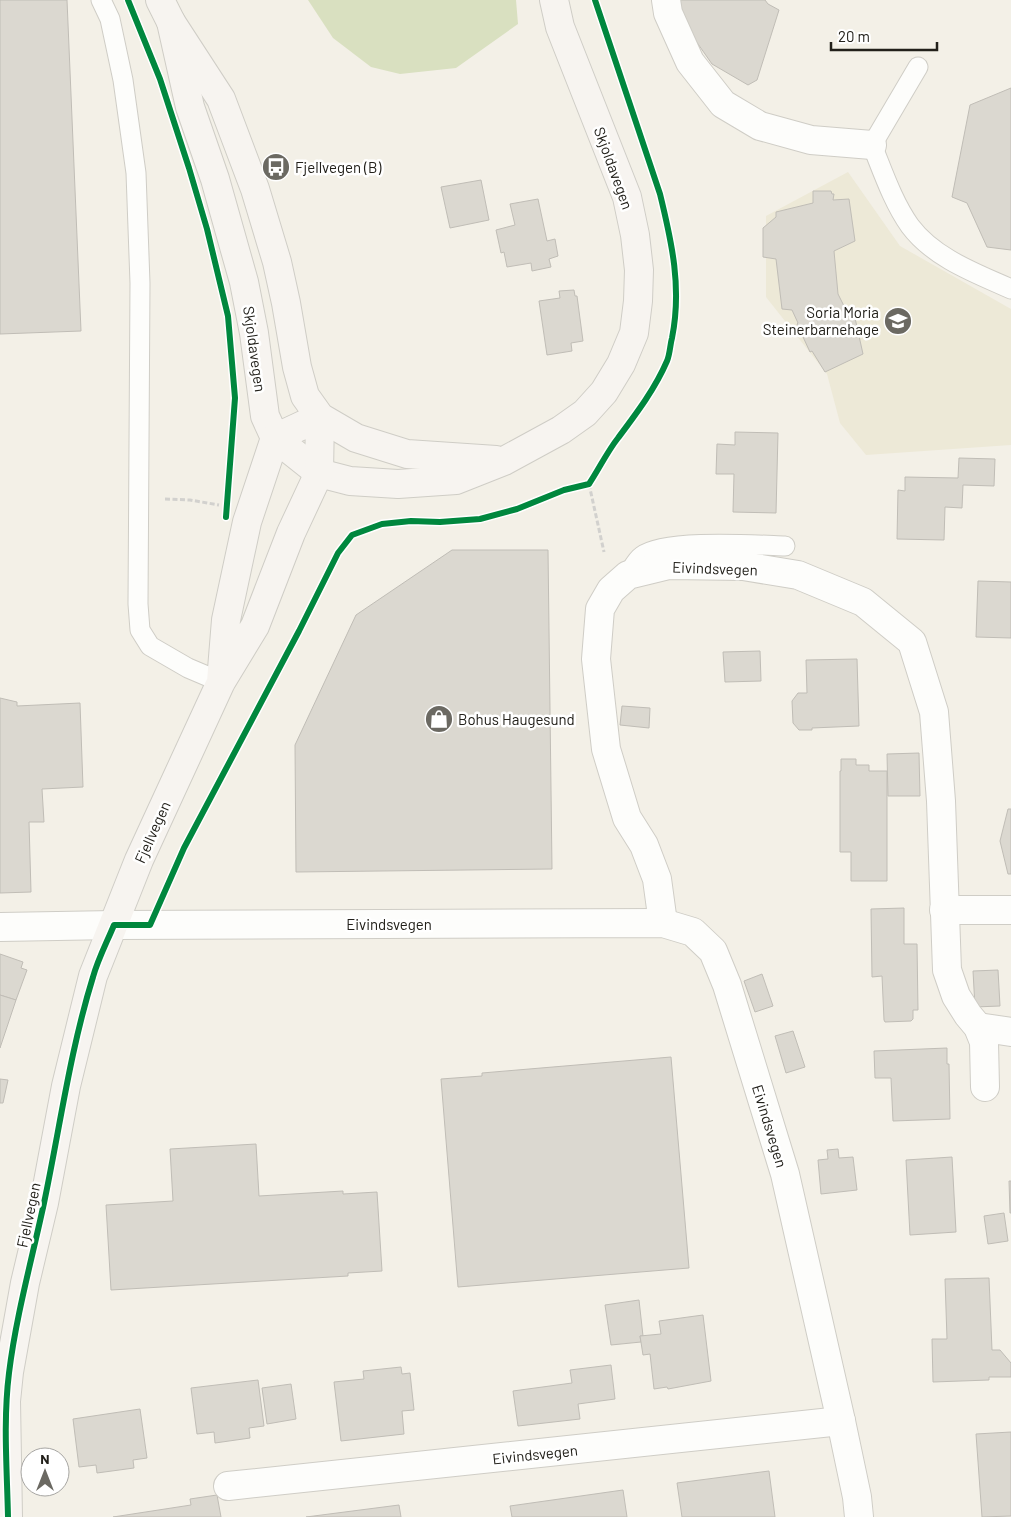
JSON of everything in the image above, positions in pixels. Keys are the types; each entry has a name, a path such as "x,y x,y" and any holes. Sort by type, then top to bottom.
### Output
{"main road":[{"name":"Skjoldavegen","path":"166,11 190,107 215,179 244,282 254,333 265,416 275,438 319,473 350,481 398,484 456,480 504,461 561,430 585,413 604,392 621,364 634,333 638,302 639,270 635,235 627,197 560,28 554,0"},
{"name":"Skjoldavegen","path":"166,11 221,98 255,189 277,262 297,367 305,396 320,417 356,438 407,454 504,461"},
{"path":"275,438 320,417"},
{"name":"Fjellvegen","path":"8,1517 3,1401 76,1037 93,976 139,860 221,682 255,626 291,533 319,473 320,417"},
{"name":"Fjellvegen","path":"221,682 226,620 247,522 275,438"}],"street":[{"path":"666,0 668,13 690,62 723,104 760,126 811,140 872,145"},
{"name":"Eivindsvegen","path":"620,582 668,565 743,566 798,575 863,602 912,642 934,712 941,801 944,910 948,970 956,996 978,1027 984,1042 985,1087"},
{"path":"620,582 600,609 596,659 606,750 627,818 644,845 657,879 663,924"},
{"path":"944,910 1011,910"},
{"name":"Eivindsvegen","path":"0,927 663,924 693,932 712,951 727,985 785,1174 841,1421 857,1498 859,1517"},
{"path":"978,1027 1011,1032"},
{"name":"Eivindsvegen","path":"228,1486 841,1421"}],"lane":[{"path":"101,0 110,19 123,80 136,173 140,282 138,604 140,630 150,646 188,668 221,682"},
{"path":"918,66 872,145 895,200 910,226 935,250 959,265 1011,289"},
{"path":"620,582 642,556 663,547 722,544 785,546"}],"path":[{"path":"594,476 590,484 620,582"},
{"path":"581,486 590,484"},
{"path":"139,498 190,500 227,507"}],"shaded area":[{"name":"Soria Moria Steinerbarnehage","path":"848,172 900,246 1011,309 1011,445 866,455 840,423 827,374 766,297 766,216"}],"green space":[{"path":"308,0 516,0 518,24 456,68 400,74 371,67 333,38"}],"building":[{"path":"0,0 67,0 81,331 0,334"},
{"path":"680,0 765,0 768,4 779,10 757,80 748,85 712,64 684,24"},
{"path":"1011,88 1011,250 987,247 967,203 952,197 970,105"},
{"path":"481,180 489,220 450,228 441,187"},
{"path":"813,191 831,191 834,194 833,200 849,199 855,241 834,251 838,294 851,320 855,318 863,354 825,372 812,351 810,352 792,310 782,309 776,259 763,257 763,228 776,217 776,212 813,203"},
{"path":"538,199 547,241 555,239 558,256 549,259 551,267 532,271 531,263 507,267 504,252 501,253 496,230 515,225 510,204"},
{"path":"574,290 575,296 577,296 583,341 571,343 572,351 547,355 539,301 560,298 559,291"},
{"path":"735,432 778,433 776,513 733,512 734,474 716,474 717,444 735,445"},
{"path":"959,458 995,459 994,486 963,485 962,508 945,507 944,540 897,539 898,490 905,491 905,477 958,478"},
{"path":"452,550 548,550 552,869 296,872 295,745 356,615"},
{"path":"978,581 1011,582 1011,638 976,637"},
{"path":"760,651 761,681 725,682 723,652"},
{"path":"857,659 859,726 799,730 793,723 792,701 798,693 807,693 806,660"},
{"path":"0,698 17,702 17,706 80,703 83,787 42,789 44,822 29,822 31,892 0,893"},
{"path":"622,706 650,708 649,728 620,725"},
{"path":"919,753 920,796 888,796 887,754"},
{"path":"841,759 856,759 856,765 869,765 869,771 887,771 887,881 851,881 851,852 840,852"},
{"path":"1008,809 1011,809 1011,874 1008,874 1000,841"},
{"path":"904,908 904,944 917,944 918,1010 913,1010 913,1019 911,1021 885,1022 882,976 872,977 871,909"},
{"path":"0,954 23,962 21,968 27,970 16,1000 0,995"},
{"path":"998,970 1000,1006 975,1007 973,971"},
{"path":"762,974 773,1006 755,1012 744,981"},
{"path":"0,995 16,1000 0,1048"},
{"path":"793,1031 805,1067 786,1073 775,1036"},
{"path":"947,1048 950,1119 893,1121 891,1078 875,1078 874,1051"},
{"path":"671,1057 689,1268 458,1287 441,1079 482,1076 482,1073"},
{"path":"0,1079 8,1080 3,1103 0,1103"},
{"path":"256,1144 259,1196 343,1191 343,1194 377,1192 382,1271 348,1273 348,1276 111,1290 106,1205 173,1201 170,1149"},
{"path":"838,1149 839,1158 853,1157 857,1190 821,1194 818,1160 828,1159 827,1150"},
{"path":"952,1157 956,1232 910,1235 906,1160"},
{"path":"1009,1181 1011,1181 1011,1213 1010,1213"},
{"path":"1004,1213 1008,1241 988,1244 984,1216"},
{"path":"989,1278 992,1350 1000,1350 1011,1363 1011,1377 989,1377 989,1380 933,1382 932,1339 947,1339 945,1279"},
{"path":"639,1300 643,1336 640,1336 641,1342 611,1345 605,1305"},
{"path":"703,1315 711,1381 668,1389 667,1387 654,1389 650,1354 643,1355 640,1336 661,1334 659,1321"},
{"path":"611,1365 615,1399 578,1404 580,1419 518,1426 513,1391 572,1383 570,1370"},
{"path":"401,1367 402,1374 410,1373 414,1410 402,1411 404,1434 341,1441 334,1382 364,1379 363,1371"},
{"path":"258,1380 264,1426 249,1428 250,1438 215,1443 214,1432 197,1434 191,1388"},
{"path":"291,1384 296,1419 267,1424 262,1388"},
{"path":"140,1409 147,1458 133,1460 134,1468 97,1473 96,1465 79,1467 73,1419"},
{"path":"1011,1432 1011,1516 982,1517 976,1434"},
{"path":"769,1471 775,1517 682,1517 677,1483"},
{"path":"623,1490 627,1517 512,1517 510,1506"},
{"path":"217,1495 221,1517 113,1517 191,1505 190,1499"},
{"path":"399,1505 401,1517 306,1517"}],"cycle path":[{"path":"128,0 160,79 189,168 207,229 228,316 235,398 226,517"},
{"path":"8,1517 6,1409 9,1373 16,1330 78,1033 95,970 114,925 150,925 184,848 299,631 338,553 352,535 382,524 411,521 440,522 480,519 517,509 564,490 589,484 610,449 651,391 667,361 675,319 676,301 672,248 660,194 595,0"}],"place":[{"name":"Fjellvegen (B)","path":"276,167"},
{"name":"Soria Moria Steinerbarnehage","path":"898,321"},
{"name":"Bohus Haugesund","path":"439,719"}]}
